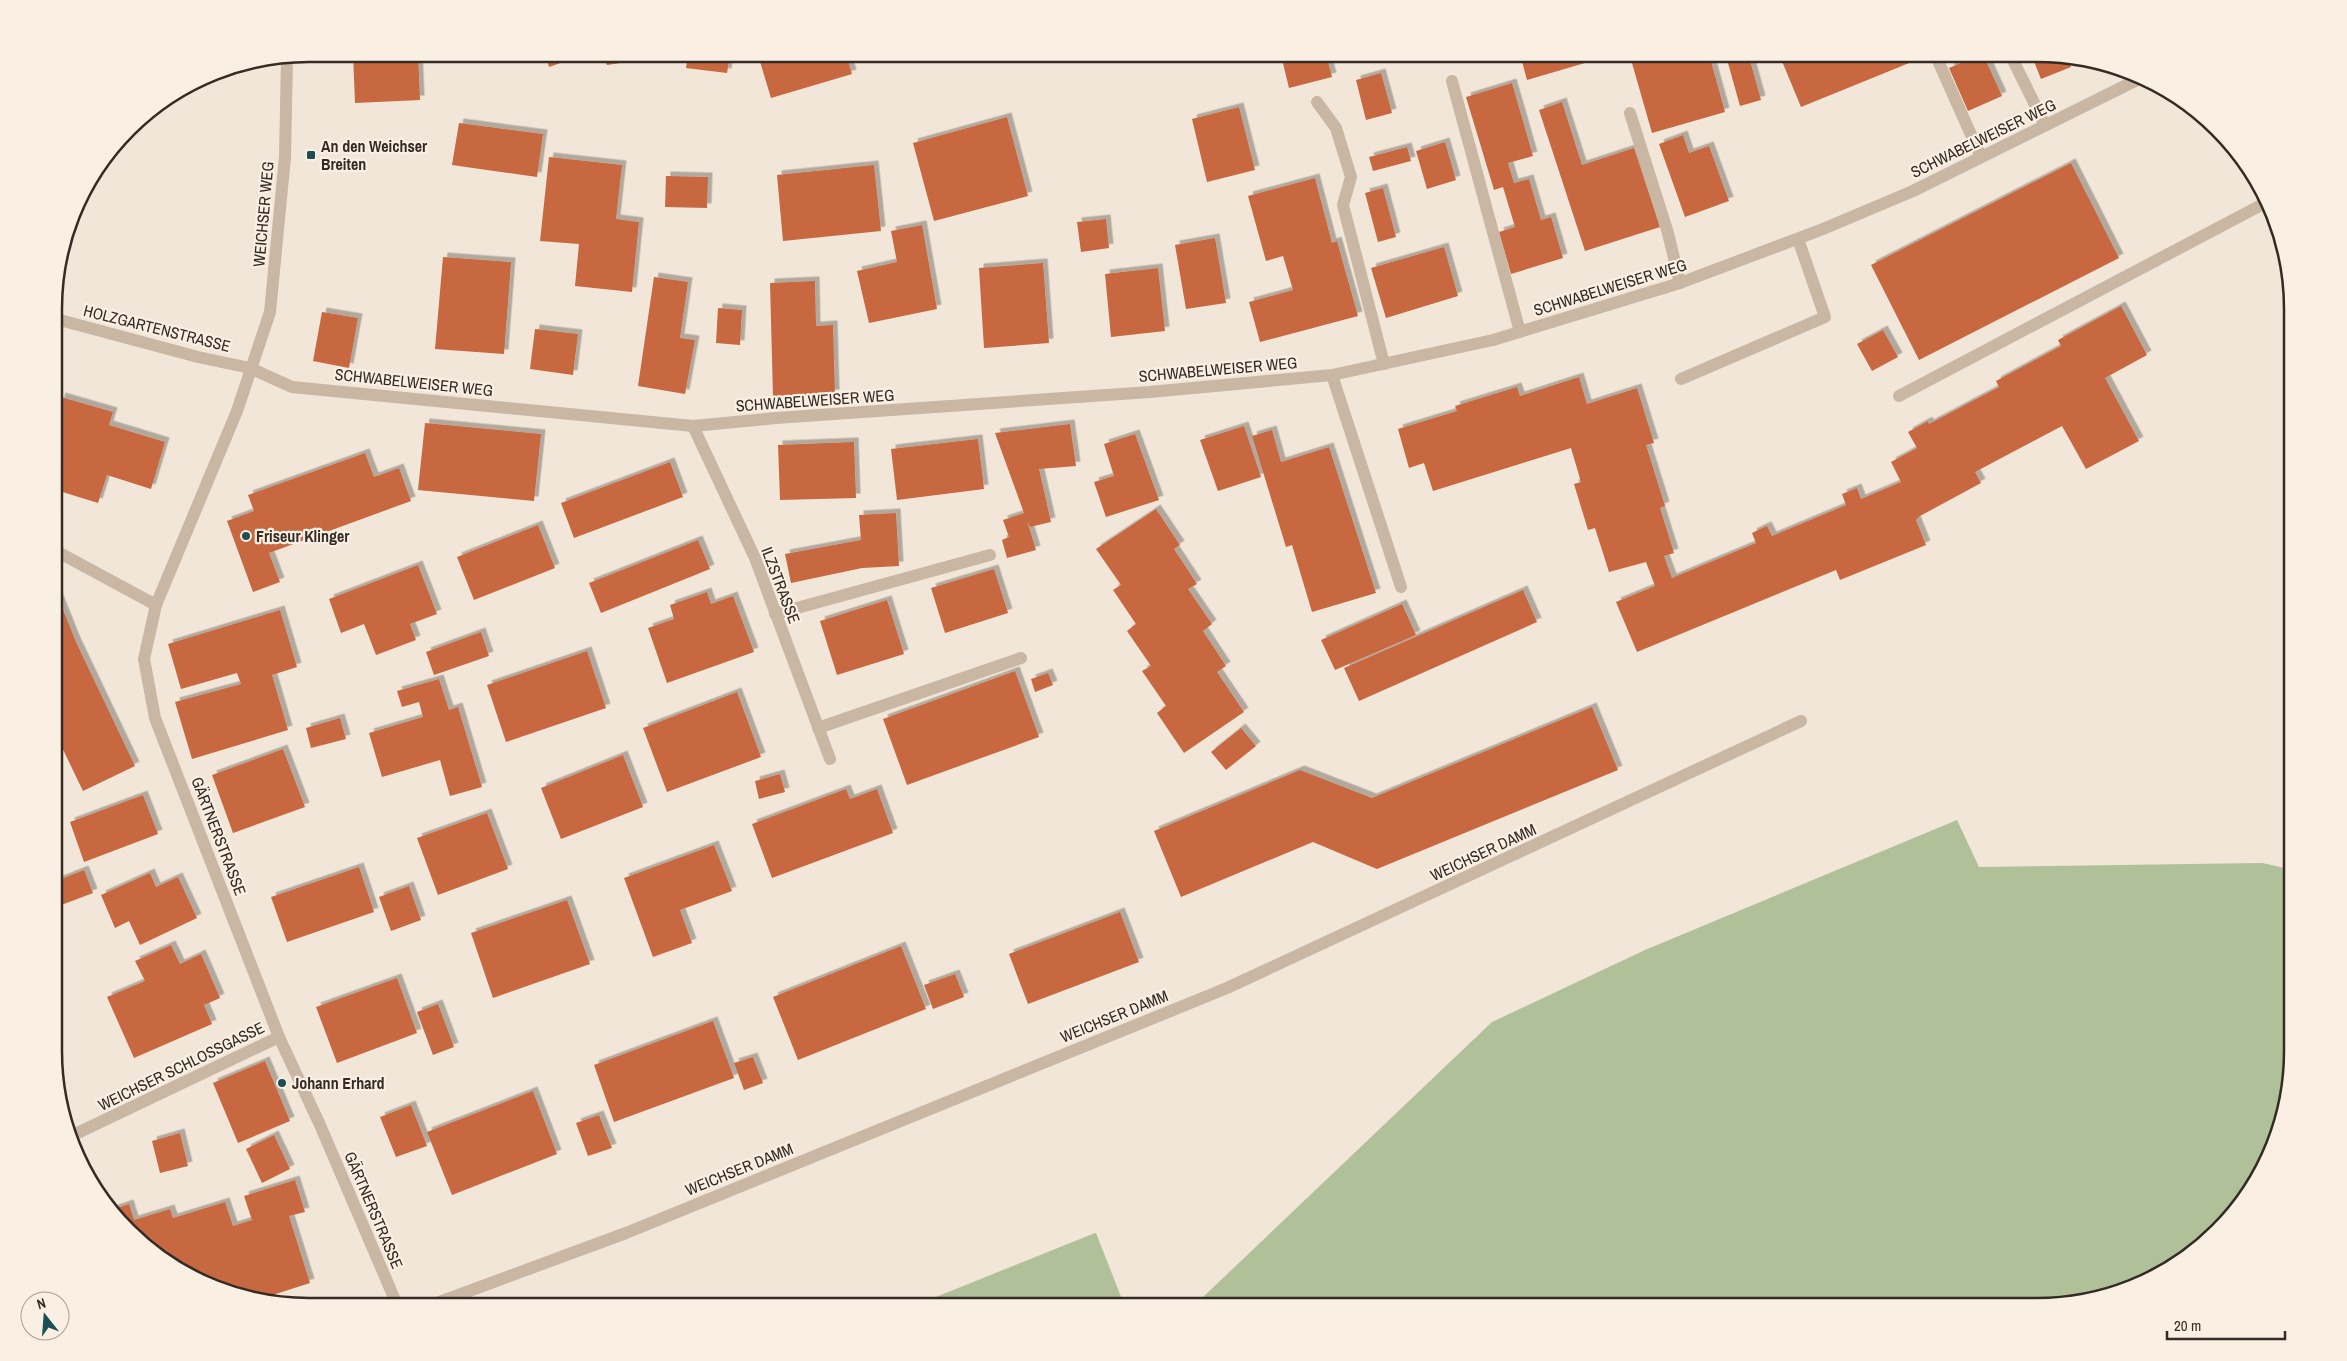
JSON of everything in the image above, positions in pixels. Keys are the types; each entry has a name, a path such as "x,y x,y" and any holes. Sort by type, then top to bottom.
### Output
{"street":[{"path":"1938,62 1981,157"},
{"path":"2014,62 2045,125"},
{"name":"WEICHSER WEG","path":"250,368 270,312 284,157 287,64"},
{"path":"1452,81 1520,332"},
{"name":"SCHWABELWEISER WEG","path":"250,368 292,386 693,426 776,418 1122,394 1332,375 1493,340 1680,283 1798,239 1913,191 2133,82"},
{"path":"1317,102 1336,128 1351,177 1344,205 1384,364"},
{"path":"1630,113 1668,233 1680,283"},
{"path":"1899,396 2261,205"},
{"path":"1682,379 1825,316 1798,239"},
{"name":"HOLZGARTENSTRASSE","path":"62,320 115,333 198,357 250,368"},
{"name":"GÄRTNERSTRASSE","path":"250,368 237,411 156,605 144,659 155,718 279,1037 320,1125 394,1298"},
{"path":"1332,375 1401,587"},
{"name":"ILZSTRASSE","path":"693,426 754,558 830,759"},
{"path":"62,554 156,605"},
{"path":"775,614 990,556"},
{"path":"818,728 1021,658"},
{"name":"WEICHSER DAMM","path":"450,1298 626,1233 1226,988 1801,721"},
{"name":"WEICHSER SCHLOSSGASSE","path":"77,1133 279,1037"}],"green space":[{"path":"1957,820 1979,867 2262,863 2284,868 2284,1067 2280,1100 2266,1146 2259,1161 2243,1189 2212,1226 2175,1257 2147,1273 2132,1280 2086,1294 2053,1298 1202,1298 1492,1022 1645,950"},
{"path":"1095,1233 1121,1298 933,1298"}],"building":[{"path":"353,62 418,62 420,100 355,103"},
{"path":"548,62 563,62 549,67"},
{"path":"605,62 627,62 607,65"},
{"path":"687,62 729,62 727,73 686,68"},
{"path":"760,62 848,62 852,74 771,98"},
{"path":"1283,62 1328,62 1332,77 1289,88"},
{"path":"1522,62 1588,62 1527,80"},
{"path":"1711,62 1725,112 1652,133 1632,63"},
{"path":"1750,62 1761,100 1740,106 1728,63"},
{"path":"1782,62 1912,62 1801,107"},
{"path":"1964,62 1987,62 2002,96 1968,111 1949,68"},
{"path":"2034,62 2070,65 2071,67 2041,79"},
{"path":"1381,73 1392,113 1366,120 1356,80"},
{"path":"1512,83 1533,156 1508,163 1514,183 1529,179 1541,220 1551,217 1563,258 1511,274 1499,232 1515,227 1503,187 1494,190 1466,97"},
{"path":"1562,102 1582,165 1634,148 1660,227 1585,251 1539,110"},
{"path":"1239,107 1255,170 1207,182 1192,119"},
{"path":"1007,117 1028,196 934,221 913,143"},
{"path":"459,123 543,134 537,177 452,165"},
{"path":"1683,135 1689,153 1709,146 1729,201 1685,217 1659,144"},
{"path":"1445,142 1456,180 1427,189 1416,151"},
{"path":"1407,147 1411,161 1373,171 1369,157"},
{"path":"549,157 622,165 616,219 639,222 632,292 575,286 579,244 540,241"},
{"path":"2071,163 2119,258 1919,360 1871,265"},
{"path":"874,165 881,231 783,241 777,175"},
{"path":"666,176 708,177 707,208 665,207"},
{"path":"1315,178 1332,243 1337,241 1358,316 1260,342 1249,302 1293,290 1283,256 1266,261 1248,196"},
{"path":"1383,188 1396,237 1378,242 1365,193"},
{"path":"1106,219 1109,248 1081,252 1077,222"},
{"path":"922,225 937,309 869,323 857,271 897,262 891,231"},
{"path":"1215,238 1226,303 1186,309 1175,245"},
{"path":"1444,247 1458,296 1386,318 1371,268"},
{"path":"443,257 511,262 504,354 435,349"},
{"path":"1043,263 1049,343 984,348 979,268"},
{"path":"1158,268 1165,331 1111,337 1105,274"},
{"path":"654,277 688,282 680,338 695,340 685,394 638,386"},
{"path":"815,281 816,326 833,325 835,394 773,396 770,283"},
{"path":"2121,306 2147,355 2105,378 2139,441 2086,469 2062,426 1975,472 1981,483 1920,516 1916,520 1926,545 1840,580 1836,570 1637,652 1616,602 1655,586 1646,562 1609,572 1595,528 1588,530 1574,484 1581,482 1571,448 1433,491 1424,463 1409,468 1398,429 1457,411 1455,406 1517,387 1520,396 1579,377 1587,404 1637,388 1654,443 1646,445 1665,506 1660,508 1674,553 1664,556 1672,578 1756,543 1752,533 1767,526 1772,536 1846,505 1842,494 1857,488 1861,499 1901,482 1891,462 1917,448 1908,432 1928,421 1929,424 1999,387 1996,381 2061,346 2058,340"},
{"path":"718,308 742,310 740,345 716,343"},
{"path":"322,312 358,318 349,368 313,361"},
{"path":"535,329 578,334 573,375 530,369"},
{"path":"1883,330 1898,357 1872,371 1857,344"},
{"path":"62,397 113,412 109,425 165,442 151,489 107,475 98,503 62,492"},
{"path":"425,423 541,434 534,501 418,490"},
{"path":"1070,424 1076,466 1039,469 1051,522 1030,527 1027,521 1036,550 1007,558 1002,540 1009,537 1003,520 1024,513 995,433"},
{"path":"1244,426 1261,477 1218,491 1200,440"},
{"path":"1272,430 1281,462 1329,447 1376,593 1312,612 1292,545 1286,547 1252,436"},
{"path":"1135,434 1159,500 1106,517 1094,482 1114,476 1104,444"},
{"path":"978,439 984,489 897,500 891,449"},
{"path":"854,442 856,498 780,500 778,445"},
{"path":"365,453 374,477 399,468 411,501 269,553 280,582 253,592 227,521 254,511 248,495"},
{"path":"670,462 683,497 574,538 561,503"},
{"path":"1156,509 1180,545 1174,549 1197,584 1188,589 1212,624 1203,631 1226,666 1217,672 1244,712 1184,753 1157,713 1166,706 1142,671 1151,666 1127,631 1136,624 1113,590 1121,585 1096,549"},
{"path":"896,513 899,566 862,568 791,583 785,554 861,540 859,515"},
{"path":"538,525 555,568 474,600 457,557"},
{"path":"698,540 710,569 601,613 589,583"},
{"path":"418,565 437,614 410,624 416,640 376,655 364,624 341,633 329,599"},
{"path":"994,569 1008,613 945,633 931,588"},
{"path":"1523,590 1537,622 1359,701 1344,668"},
{"path":"707,592 711,604 733,596 754,652 667,683 648,628 674,619 670,605"},
{"path":"887,600 904,654 837,675 820,621"},
{"path":"1402,604 1416,635 1335,670 1321,640"},
{"path":"62,607 76,642 135,766 83,791 62,747"},
{"path":"280,610 297,667 272,675 288,730 192,759 175,702 241,684 237,673 181,689 168,644"},
{"path":"481,632 489,656 434,675 426,652"},
{"path":"587,651 606,708 506,742 487,685"},
{"path":"1015,671 1039,737 907,785 883,719"},
{"path":"1048,673 1053,685 1035,692 1031,679"},
{"path":"439,679 449,710 458,707 482,787 450,796 440,760 382,777 369,733 423,717 419,702 402,707 397,691"},
{"path":"737,692 761,757 667,792 643,728"},
{"path":"1592,707 1618,770 1377,869 1313,842 1181,897 1154,831 1300,770 1372,798"},
{"path":"340,718 346,739 311,748 306,728"},
{"path":"1241,728 1256,746 1226,770 1211,752"},
{"path":"283,749 305,807 233,833 212,775"},
{"path":"623,755 643,807 561,839 541,788"},
{"path":"780,774 785,792 759,799 755,781"},
{"path":"846,789 850,799 877,789 893,833 772,878 752,824"},
{"path":"143,795 158,834 84,862 70,822"},
{"path":"487,813 508,869 438,895 417,838"},
{"path":"714,845 732,891 680,910 692,943 653,957 624,878"},
{"path":"359,867 374,912 287,942 271,897"},
{"path":"84,870 93,893 62,905 62,879"},
{"path":"150,873 156,887 178,877 197,918 140,945 129,921 115,928 101,895"},
{"path":"409,886 421,920 391,931 379,897"},
{"path":"567,900 590,964 493,998 471,933"},
{"path":"1120,912 1139,962 1028,1004 1009,954"},
{"path":"171,945 180,964 201,954 220,998 204,1005 212,1024 134,1058 107,997 145,981 135,961"},
{"path":"901,946 926,1009 798,1060 773,997"},
{"path":"955,974 964,997 933,1009 924,985"},
{"path":"397,978 417,1033 337,1063 316,1007"},
{"path":"438,1004 454,1047 433,1055 417,1012"},
{"path":"713,1021 734,1078 614,1122 594,1065"},
{"path":"753,1057 763,1083 744,1090 734,1063"},
{"path":"265,1061 290,1121 238,1143 213,1083"},
{"path":"533,1091 557,1154 452,1195 427,1132"},
{"path":"411,1105 427,1146 396,1157 380,1117"},
{"path":"599,1115 612,1148 588,1156 576,1123"},
{"path":"180,1133 188,1166 160,1173 152,1141"},
{"path":"274,1135 290,1169 262,1183 246,1149"},
{"path":"295,1180 305,1212 289,1216 310,1283 272,1295 246,1290 215,1280 172,1257 135,1226 119,1207 129,1204 134,1220 170,1209 173,1218 225,1202 233,1226 252,1220 244,1196"}],"place":[{"name":"An den Weichser Breiten","path":"311,155"},
{"name":"Friseur Klinger","path":"246,536"},
{"name":"Johann Erhard","path":"282,1083"}]}
